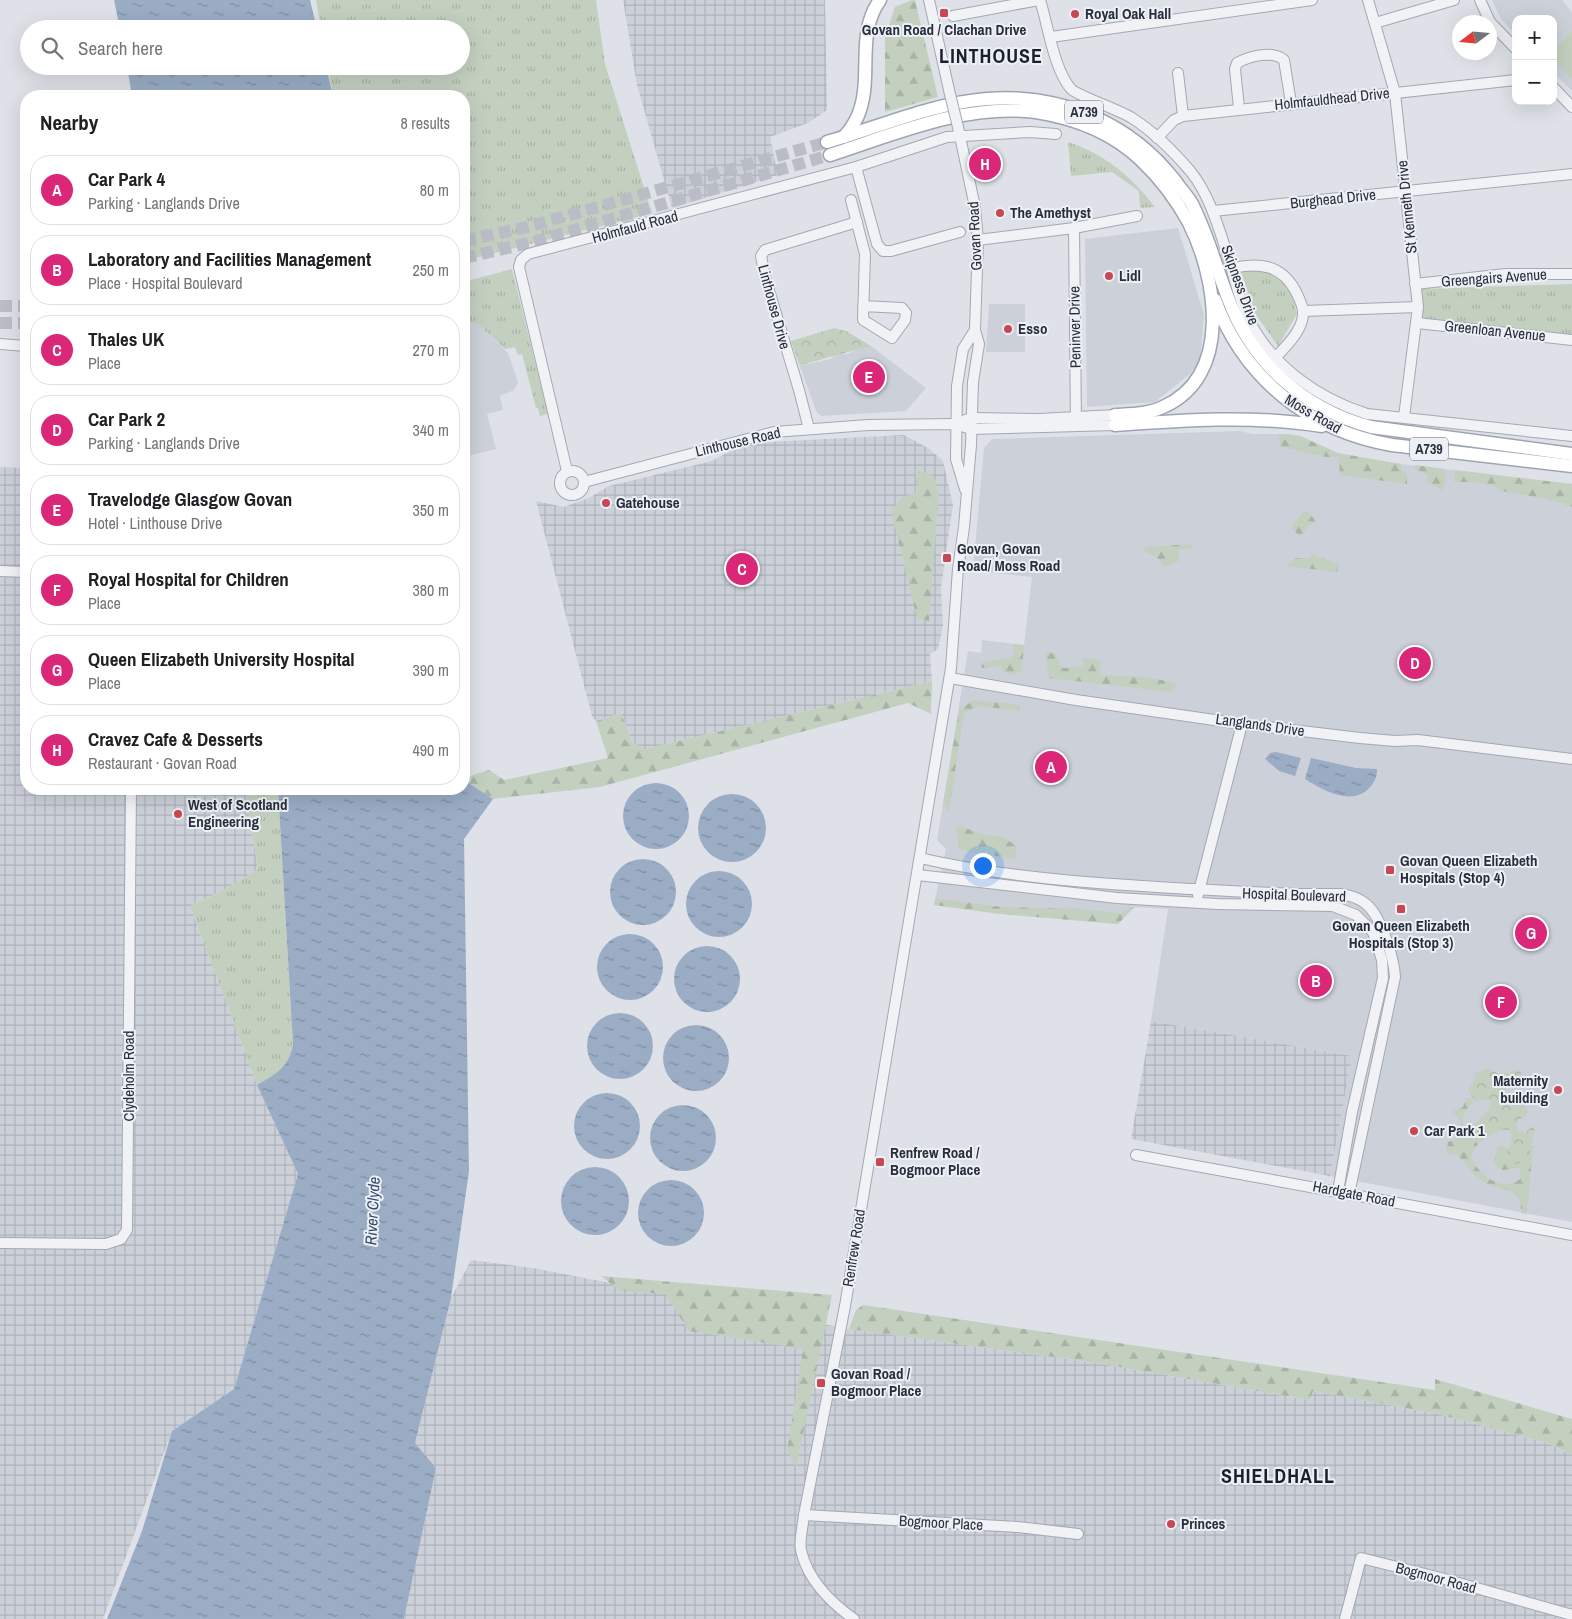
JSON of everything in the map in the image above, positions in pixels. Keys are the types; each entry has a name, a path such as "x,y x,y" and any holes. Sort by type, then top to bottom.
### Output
{"main road":[{"path":"844,137 860,110 864,90 866,33 870,18 880,0"},
{"name":"Moss Road","path":"844,137 939,108 988,99 1050,102 1093,115 1123,130 1161,162 1192,204 1211,246 1228,300 1245,334 1269,368 1298,393 1326,411 1349,421 1387,430 1572,454"},
{"name":"A739","path":"844,137 828,149 942,120 984,113 1034,112 1083,124 1102,132 1140,158 1170,191 1189,224 1209,278"},
{"path":"1115,420 1163,407 1184,395 1196,382 1211,347 1213,330 1209,278"},
{"name":"Moss Road","path":"1209,278 1229,332 1253,368 1281,396 1332,428 1368,440 1392,445 1572,466"},
{"path":"1115,420 1281,420 1332,428"}],"street":[{"name":"Govan Road","path":"929,0 975,207 978,240 975,330 979,344 973,382 971,445 950,678"},
{"path":"953,16 1039,0"},
{"name":"Skipness Drive","path":"1039,0 1059,70 1072,90 1133,118 1157,138 1192,174 1214,211 1247,316 1260,338 1296,378 1320,395 1344,407 1367,414 1572,436"},
{"path":"1051,38 1312,0"},
{"name":"St Kenneth Drive","path":"1368,0 1395,93 1418,306 1404,417"},
{"path":"1375,23 1454,0"},
{"path":"1480,0 1490,22 1512,45"},
{"path":"1239,108 1235,69 1237,63 1246,58 1271,55 1278,55 1284,60 1291,104"},
{"path":"1157,138 1178,117 1183,116 1178,73"},
{"name":"Holmfauldhead Drive","path":"1183,116 1239,108 1512,80"},
{"path":"1557,91 1572,107"},
{"name":"Holmfauld Road","path":"568,471 519,267 521,260 528,254 664,220 856,167 959,132 1056,134"},
{"path":"856,167 877,244 883,251 891,251 960,232"},
{"name":"Burghead Drive","path":"1214,211 1572,174"},
{"path":"851,200 865,254 863,306"},
{"path":"978,240 1074,228 1137,216"},
{"name":"Linthouse Drive","path":"809,429 800,390 765,277 761,256 765,250 857,222"},
{"name":"Peninver Drive","path":"1074,228 1076,422"},
{"path":"1233,268 1249,264 1264,265 1281,272 1289,280 1303,312 1300,326 1292,341 1276,357"},
{"name":"Greengairs Avenue","path":"1415,284 1506,274 1572,274"},
{"path":"1303,312 1418,306"},
{"name":"Greenloan Avenue","path":"1417,323 1572,340"},
{"path":"966,492 956,466 955,424 957,386 963,349 975,330"},
{"path":"0,344 20,346"},
{"path":"955,424 972,418 1076,422"},
{"path":"955,424 972,428 1115,420"},
{"name":"Linthouse Road","path":"568,471 560,482 566,494 578,494 583,488 584,482 774,432 868,424 955,424"},
{"path":"568,471 576,471 584,482"},
{"path":"0,571 20,572"},
{"name":"Langlands Drive","path":"950,678 1076,700 1242,724 1360,738 1395,741 1418,740 1572,759"},
{"name":"Renfrew Road","path":"854,1619 832,1601 809,1571 801,1549 804,1515 845,1306 950,678"},
{"path":"1197,902 1242,724"},
{"name":"Clydeholm Road","path":"0,1243 106,1244 121,1239 127,1230 131,795"},
{"name":"Hospital Boulevard","path":"920,858 1009,873 1099,883 1247,893 1349,895 1366,903 1379,923 1394,963 1395,977 1349,1194"},
{"name":"Hospital Boulevard","path":"918,875 1117,898 1333,906 1356,915 1373,932 1382,960 1382,986 1352,1112 1338,1192"},
{"name":"Hardgate Road","path":"1136,1155 1572,1235"},
{"name":"Bogmoor Place","path":"804,1515 1018,1527 1078,1534"},
{"name":"Bogmoor Road","path":"1345,1619 1361,1558 1441,1578 1572,1615"}],"shaded area":[{"path":"623,0 825,0 827,110 808,123 770,137 778,175 672,208 637,85"},
{"path":"1492,0 1562,0 1572,12 1572,91 1557,76 1557,15 1512,15 1512,30 1501,19"},
{"path":"1178,228 1204,315 1200,360 1191,373 1155,402 1087,407 1085,239"},
{"path":"989,304 1025,304 1025,352 986,352"},
{"path":"470,323 479,325 508,353 518,382 514,390 500,396 503,410 487,414 496,449 470,456"},
{"path":"871,346 926,388 906,411 821,416 816,411 800,366 830,359 839,354 848,354 861,347"},
{"path":"1240,431 1252,434 1289,434 1300,436 1338,453 1375,461 1572,484 1572,1222 1330,1176 1352,1056 1151,1021 1168,909 1134,907 1118,924 1001,914 934,905 946,849 937,840 968,651 981,653 982,640 1024,645 1032,577 973,571 984,448 992,439"},
{"path":"904,435 928,448 943,461 953,505 941,588 943,626 938,649 930,654 932,681 645,749 632,742 621,713 596,721 592,716 536,501 564,507 589,498 609,486 712,461 738,447 767,442"},
{"path":"0,467 20,468 20,795 246,795 258,869 226,889 190,906 257,1085 298,1174 234,1389 172,1431 103,1619 0,1619"},
{"path":"1151,1021 1352,1056 1330,1176 1131,1139"},
{"path":"471,1260 533,1268 849,1329 1097,1363 1309,1400 1313,1391 1438,1414 1548,1443 1572,1455 1572,1619 404,1619 436,1468 415,1443 451,1298"}],"green space":[{"path":"316,0 596,0 605,64 652,213 470,259 470,90 332,90 330,75 470,75 470,20 319,20"},
{"path":"915,0 938,97 885,112 885,37 895,7"},
{"path":"1572,31 1572,79 1557,64 1557,46"},
{"path":"1068,142 1094,153 1117,168 1137,186 1155,207 1140,208 1139,191 1112,172 1071,176"},
{"path":"1260,266 1290,288 1297,314 1278,346 1254,312 1241,271"},
{"path":"512,269 548,414 540,416 538,408 536,408 522,354 518,355 515,347 505,349 479,325 470,323 470,280"},
{"path":"1572,284 1572,336 1421,321 1420,289"},
{"path":"834,328 846,331 871,346 800,366 791,341"},
{"path":"1278,434 1300,436 1338,453 1401,464 1402,471 1407,474 1407,484 1340,475 1339,457 1326,457 1281,447"},
{"path":"1415,465 1445,469 1446,479 1443,491 1426,481 1428,475 1415,469"},
{"path":"915,469 934,476 939,494 929,621 917,618 891,511 902,497 918,492"},
{"path":"1455,470 1572,484 1572,507 1547,499 1501,491 1494,486 1473,482 1454,482"},
{"path":"1308,511 1316,522 1308,527 1301,537 1291,528 1302,513"},
{"path":"1193,544 1191,549 1179,549 1179,561 1163,567 1160,560 1143,550 1145,547"},
{"path":"1312,554 1339,564 1337,572 1287,566 1295,558 1309,559"},
{"path":"1014,644 1024,645 1022,671 1013,675 1003,672 1001,666 982,668 981,663 1009,658 1013,655"},
{"path":"1046,651 1056,654 1060,665 1064,668 1082,666 1083,658 1101,660 1100,675 1145,677 1178,683 1171,692 1048,678"},
{"path":"932,681 931,714 908,703 600,787 493,799 470,784 470,776 489,770 504,780 608,758 596,721 621,713 632,742 645,749"},
{"path":"973,700 1020,705 1020,711 979,706 964,713 949,811 943,804 959,711"},
{"path":"246,795 278,795 293,1044 288,1059 281,1069 257,1085 190,906 226,889 258,869"},
{"path":"961,826 983,835 1000,836 1016,845 1016,859 959,850 956,827"},
{"path":"935,898 1001,907 1082,909 1120,913 1134,907 1118,924 1001,914 934,905"},
{"path":"1488,1068 1495,1072 1503,1073 1518,1069 1521,1073 1520,1082 1509,1086 1501,1093 1500,1100 1508,1106 1524,1103 1528,1112 1526,1116 1518,1120 1517,1127 1519,1131 1525,1133 1533,1126 1535,1128 1530,1153 1518,1164 1507,1165 1503,1159 1510,1145 1510,1130 1497,1132 1478,1144 1474,1139 1473,1129 1490,1109 1490,1100 1474,1101 1468,1089 1475,1078 1474,1074"},
{"path":"1466,1098 1471,1098 1473,1102 1464,1114 1463,1121 1466,1128 1473,1128 1474,1140 1478,1144 1471,1156 1484,1175 1499,1183 1514,1183 1520,1179 1520,1168 1503,1170 1497,1167 1494,1161 1498,1145 1509,1149 1504,1159 1533,1146 1527,1214 1521,1213 1520,1201 1515,1194 1485,1183 1457,1155 1446,1153 1448,1142 1456,1138 1460,1132 1459,1118 1451,1112 1463,1107"},
{"path":"601,1276 832,1295 796,1467 787,1451 803,1349 689,1331 665,1294 620,1291"},
{"path":"863,1305 1435,1390 1435,1379 1572,1419 1572,1455 1548,1443 1438,1414 1313,1391 1310,1400 1097,1363 849,1329 856,1310"}],"water":[{"path":"114,0 310,0 315,20 118,20"},
{"path":"128,75 328,75 332,90 131,90"},
{"path":"1276,752 1301,758 1295,776 1279,771 1265,759 1270,753"},
{"path":"1311,758 1356,768 1377,769 1376,776 1372,785 1363,793 1355,796 1338,795 1305,779"},
{"path":"662,783 680,792 687,803 689,816 687,829 680,840 669,847 650,849 632,840 625,829 623,810 632,792 643,785"},
{"name":"River Clyde","path":"470,784 493,799 464,839 469,1171 451,1298 415,1443 436,1468 404,1619 107,1619 142,1531 172,1431 234,1389 298,1174 257,1085 281,1069 288,1059 293,1044 278,795 470,795"},
{"path":"732,794 745,797 756,804 763,815 766,828 763,841 756,852 745,859 732,862 719,859 708,852 701,841 698,828 701,815 708,804 719,797"},
{"path":"636,859 650,859 662,864 671,873 676,885 674,905 667,916 650,925 636,925 624,920 615,911 610,899 610,885 615,873 624,864"},
{"path":"725,871 743,880 750,891 752,904 750,917 743,928 732,935 713,937 695,928 688,917 686,898 695,880 706,873"},
{"path":"623,934 637,934 649,939 658,948 663,960 661,980 654,991 637,1000 623,1000 611,995 602,986 597,974 597,960 602,948 611,939"},
{"path":"700,946 714,946 726,951 735,960 740,972 738,992 731,1003 714,1012 700,1012 688,1007 679,998 674,986 674,972 679,960 688,951"},
{"path":"613,1013 627,1013 639,1018 648,1027 653,1039 651,1059 644,1070 627,1079 613,1079 601,1074 592,1065 587,1053 587,1039 592,1027 601,1018"},
{"path":"696,1025 709,1028 719,1035 726,1045 729,1058 726,1071 719,1081 709,1088 696,1091 683,1088 673,1081 666,1071 663,1058 666,1045 673,1035 683,1028"},
{"path":"613,1093 631,1102 638,1113 640,1126 638,1139 631,1150 620,1157 601,1159 583,1150 576,1139 574,1120 583,1102 594,1095"},
{"path":"683,1105 696,1108 706,1115 713,1125 716,1138 713,1151 706,1161 696,1168 683,1171 670,1168 660,1161 653,1151 650,1138 653,1125 660,1115 670,1108"},
{"path":"595,1167 608,1170 619,1177 626,1188 629,1201 626,1214 619,1225 608,1232 595,1235 582,1232 571,1225 564,1214 561,1201 564,1188 571,1177 582,1170"},
{"path":"665,1180 677,1180 689,1185 699,1195 704,1207 702,1226 689,1241 677,1246 665,1246 653,1241 643,1231 638,1219 638,1207 643,1195 653,1185"}],"tunnel":[{"path":"470,240 527,227 827,142"},
{"path":"470,257 533,242 830,155"},
{"path":"0,306 20,306"},
{"path":"0,323 20,323"}],"place":[{"name":"Govan Road / Clachan Drive","path":"944,13"},
{"name":"Royal Oak Hall","path":"1075,14"},
{"name":"Cravez Cafe & Desserts","path":"985,164"},
{"name":"The Amethyst","path":"1000,213"},
{"name":"Lidl","path":"1109,276"},
{"name":"Esso","path":"1008,329"},
{"name":"Travelodge Glasgow Govan","path":"869,377"},
{"name":"Gatehouse","path":"606,503"},
{"name":"Govan, Govan Road/ Moss Road","path":"947,558"},
{"name":"Thales UK","path":"742,569"},
{"name":"Car Park 2","path":"1415,663"},
{"name":"Car Park 4","path":"1051,767"},
{"name":"West of Scotland Engineering","path":"178,814"},
{"name":"Govan Queen Elizabeth Hospitals (Stop 4)","path":"1390,870"},
{"name":"Govan Queen Elizabeth Hospitals (Stop 3)","path":"1401,909"},
{"name":"Queen Elizabeth University Hospital","path":"1531,933"},
{"name":"Laboratory and Facilities Management","path":"1316,981"},
{"name":"Royal Hospital for Children","path":"1501,1002"},
{"name":"Maternity building","path":"1558,1090"},
{"name":"Car Park 1","path":"1414,1131"},
{"name":"Renfrew Road / Bogmoor Place","path":"880,1162"},
{"name":"Govan Road / Bogmoor Place","path":"821,1383"},
{"name":"Princes","path":"1171,1524"}],"district":[{"name":"LINTHOUSE","path":"991,56"},
{"name":"SHIELDHALL","path":"1278,1476"}]}
